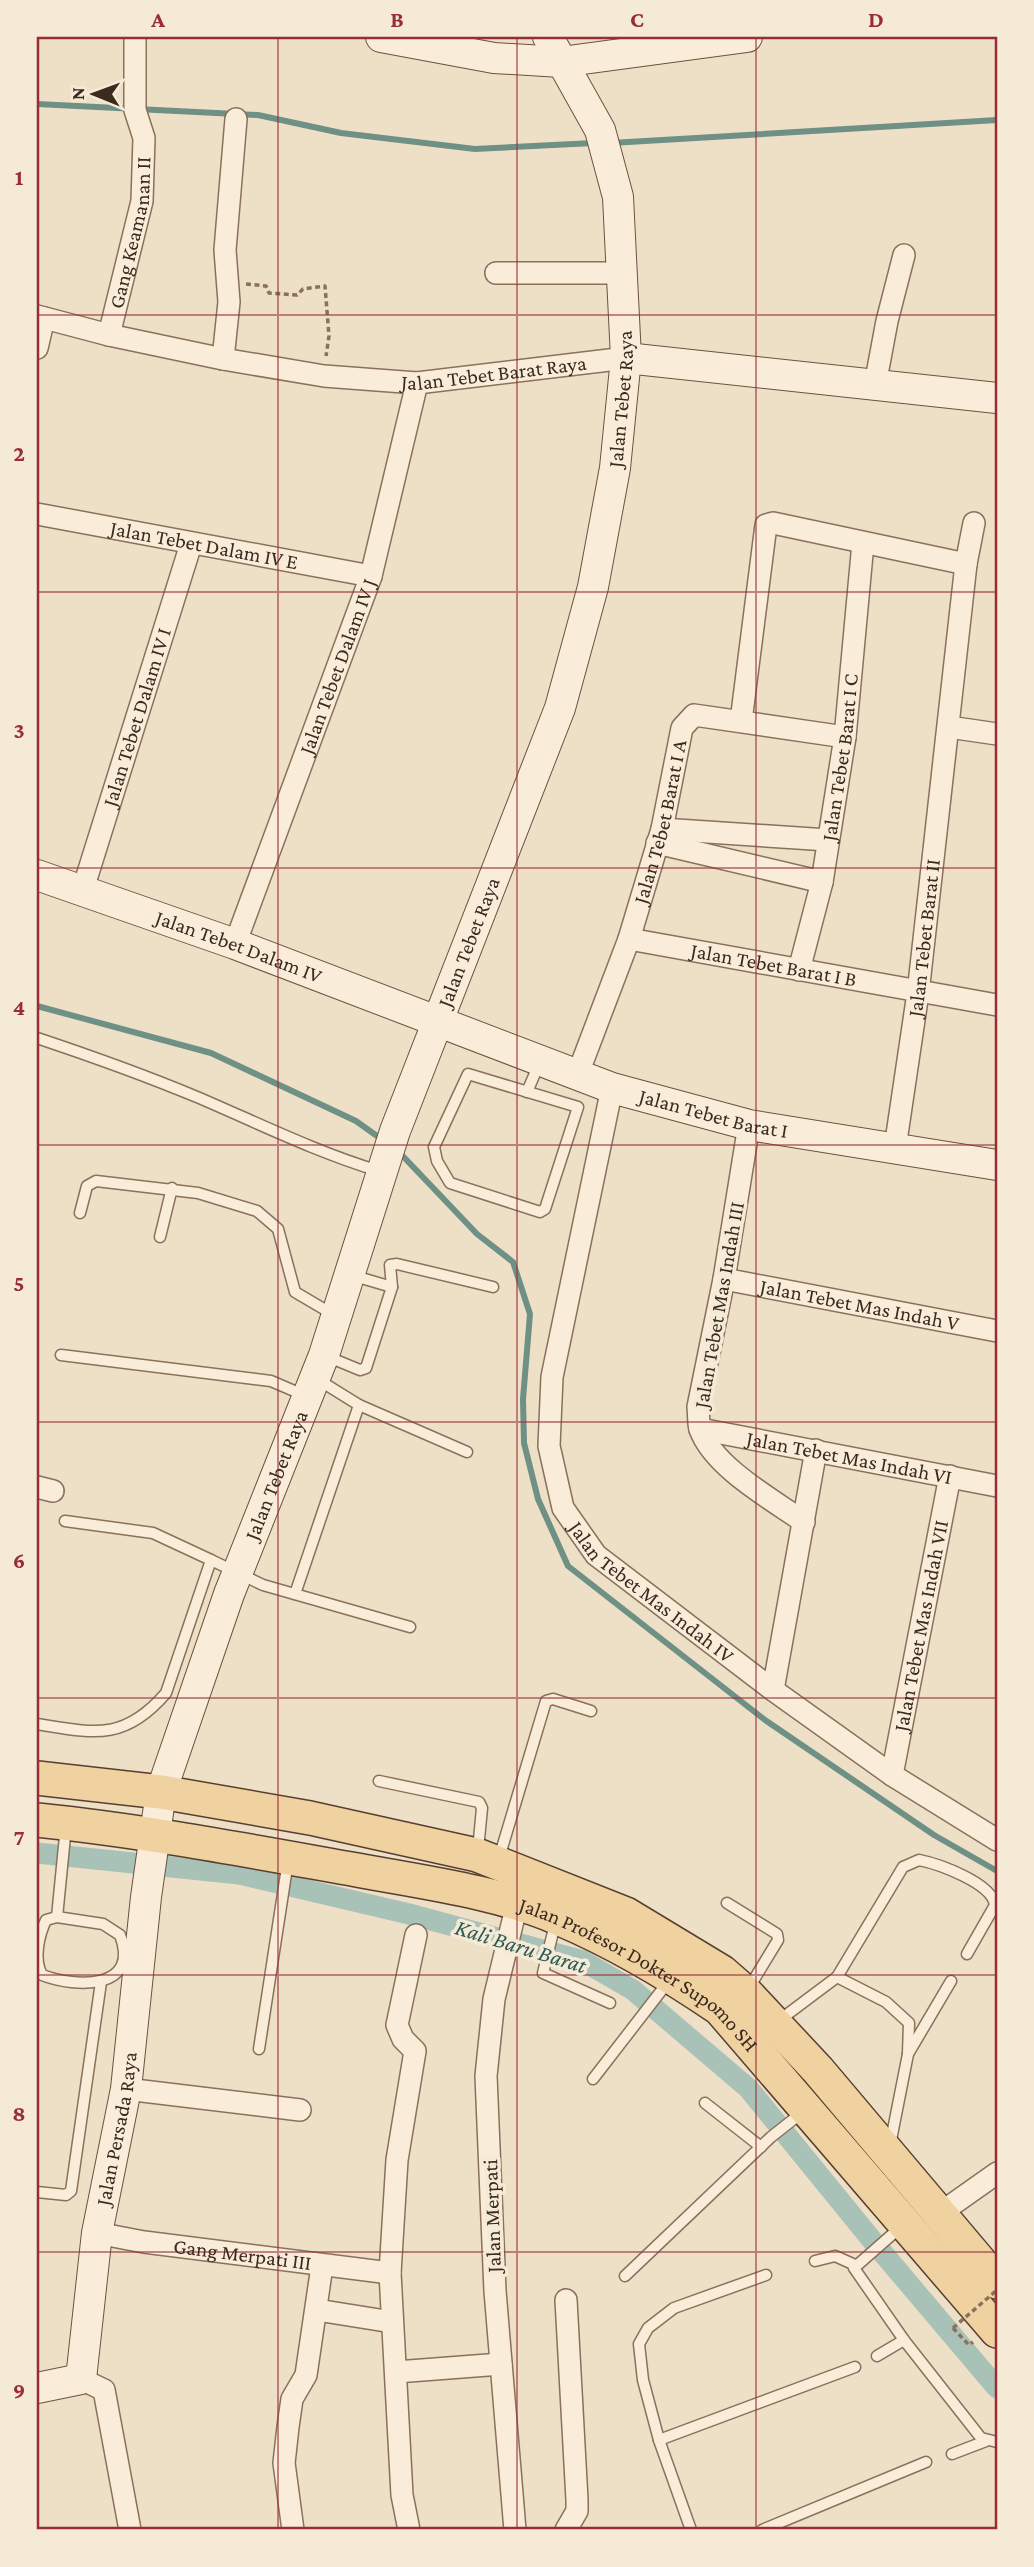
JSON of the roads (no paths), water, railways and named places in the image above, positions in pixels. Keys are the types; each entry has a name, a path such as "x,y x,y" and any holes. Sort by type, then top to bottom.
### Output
{"main road":[{"name":"Jalan Profesor Dokter Supomo SH","path":"37,1778 161,1791 310,1818 487,1858 626,1914 775,2024 997,2282"},
{"name":"Jalan Profesor Dokter Supomo SH","path":"55,1831 154,1840 515,1916 557,1917 664,1988 727,1990"},
{"name":"Jalan Profesor Dokter Supomo SH","path":"727,1990 720,2009 894,2232 997,2331"}],"street":[{"name":"Gang Keamanan II","path":"109,335 142,201 144,138 134,98 135,37"},
{"path":"381,37 494,58 555,49 747,37"},
{"name":"Jalan Tebet Raya","path":"154,1840 161,1791 224,1566 315,1376 337,1316 388,1152 560,708 593,587 615,468 626,358 618,197 605,144 555,49"},
{"path":"223,359 229,302 225,250 236,119"},
{"path":"875,385 884,331 904,255"},
{"path":"496,273 622,273"},
{"path":"37,348 40,317"},
{"name":"Jalan Tebet Barat Raya","path":"40,317 109,335 223,359 324,376 416,383 626,358 997,398"},
{"name":"Jalan Tebet Dalam IV J","path":"235,944 371,576 416,383"},
{"name":"Jalan Tebet Dalam IV E","path":"37,514 371,576"},
{"path":"741,721 763,529 766,524 773,523 966,564"},
{"path":"974,523 966,564 949,727 997,734"},
{"name":"Jalan Tebet Barat I C","path":"799,970 822,882 845,737 863,543"},
{"name":"Jalan Tebet Dalam IV I","path":"83,889 191,544"},
{"name":"Jalan Tebet Barat I A","path":"577,1076 629,939 659,836 682,728 687,719 694,716 741,721 845,737"},
{"name":"Jalan Tebet Barat II","path":"895,1148 918,993 949,727"},
{"path":"659,836 828,840"},
{"path":"659,836 822,882"},
{"name":"Jalan Tebet Dalam IV","path":"37,875 235,944 438,1023"},
{"name":"Jalan Tebet Barat I B","path":"629,939 918,993 997,1005"},
{"name":"Jalan Tebet Barat I","path":"438,1023 612,1088 749,1125 997,1165"},
{"name":"Jalan Tebet Mas Indah IV","path":"612,1088 552,1377 549,1446 564,1508 596,1555 773,1690 892,1775 997,1840"},
{"name":"Jalan Tebet Mas Indah III","path":"749,1125 724,1279 698,1407 700,1429 716,1454 749,1484 804,1522"},
{"name":"Jalan Tebet Mas Indah V","path":"724,1279 997,1331"},
{"name":"Jalan Tebet Mas Indah VI","path":"700,1429 997,1486"},
{"path":"773,1690 816,1450"},
{"name":"Jalan Tebet Mas Indah VII","path":"892,1775 950,1476"},
{"name":"Jalan Persada Raya","path":"81,2379 97,2232 127,2089 154,1840"},
{"name":"Jalan Merpati","path":"515,1916 494,1999 486,2077 495,2291 515,2530"},
{"path":"410,2530 402,2495 390,2273 397,2160 415,2051 403,2039 397,2025 416,1935"},
{"path":"127,2089 300,2110"},
{"path":"939,2214 997,2173"},
{"name":"Gang Merpati III","path":"97,2232 144,2242 390,2273"},
{"path":"293,2530 284,2463 292,2399 306,2375 322,2266"},
{"path":"566,2300 578,2500 577,2511 566,2530"},
{"path":"317,2310 392,2322"},
{"path":"396,2372 501,2364"},
{"path":"37,2388 81,2379 104,2390 131,2530"}],"lane":[{"path":"37,1038 196,1097 340,1159 388,1152"},
{"path":"527,1092 540,1061"},
{"path":"468,1074 527,1092 578,1107 545,1209 540,1212 450,1183 437,1161 434,1147 468,1074"},
{"path":"80,1213 87,1186 96,1181 172,1188 257,1211 273,1222 281,1236 283,1255 295,1292 307,1302 337,1316"},
{"path":"160,1237 172,1188"},
{"path":"61,1355 271,1381 360,1370 366,1368 392,1287 390,1265 397,1264 493,1287"},
{"path":"350,1275 392,1287"},
{"path":"315,1376 359,1405 467,1452"},
{"path":"295,1594 359,1405"},
{"path":"65,1521 153,1533 263,1585 410,1627"},
{"path":"37,1724 104,1733 117,1730 158,1703 166,1693 224,1566"},
{"path":"487,1858 546,1701 553,1699 591,1711"},
{"path":"379,1781 479,1802 482,1808 487,1858"},
{"path":"55,1831 57,1917"},
{"path":"775,2024 837,1978 903,1867 919,1860 984,1886 994,1898 995,1905 967,1954"},
{"path":"259,2049 287,1868"},
{"path":"727,1903 777,1934 778,1940 727,1990"},
{"path":"57,1917 103,1924 120,1935 124,1946 121,1968 114,1979 101,1982 42,1975 38,1968 41,1931 46,1920 57,1917"},
{"path":"557,1917 543,1973 610,2003"},
{"path":"837,1978 886,2001 909,2023 908,2054 888,2154"},
{"path":"908,2054 951,1981"},
{"path":"37,2192 66,2195 71,2191 101,1982"},
{"path":"593,2079 664,1988"},
{"path":"705,2103 761,2147"},
{"path":"625,2276 771,2137 801,2113"},
{"path":"855,2264 894,2232"},
{"path":"815,2261 835,2256 855,2264"},
{"path":"855,2264 856,2271 904,2340 991,2441 951,2454"},
{"path":"691,2530 659,2440 643,2380 639,2344 641,2337 674,2308 766,2275"},
{"path":"877,2356 904,2340"},
{"path":"659,2440 855,2367"},
{"path":"762,2530 926,2462"}],"waterway":[{"path":"37,104 258,115 341,133 475,149 594,143"},
{"path":"611,143 997,120"},
{"path":"37,1006 211,1053 356,1121 384,1141"},
{"path":"398,1151 477,1234 513,1262 530,1314 523,1399 524,1443 538,1499 568,1566 765,1720 934,1835 997,1871"},
{"name":"Kali Baru Barat","path":"37,1853 239,1874 409,1914 583,1961 633,1990 748,2088 997,2388"}]}
